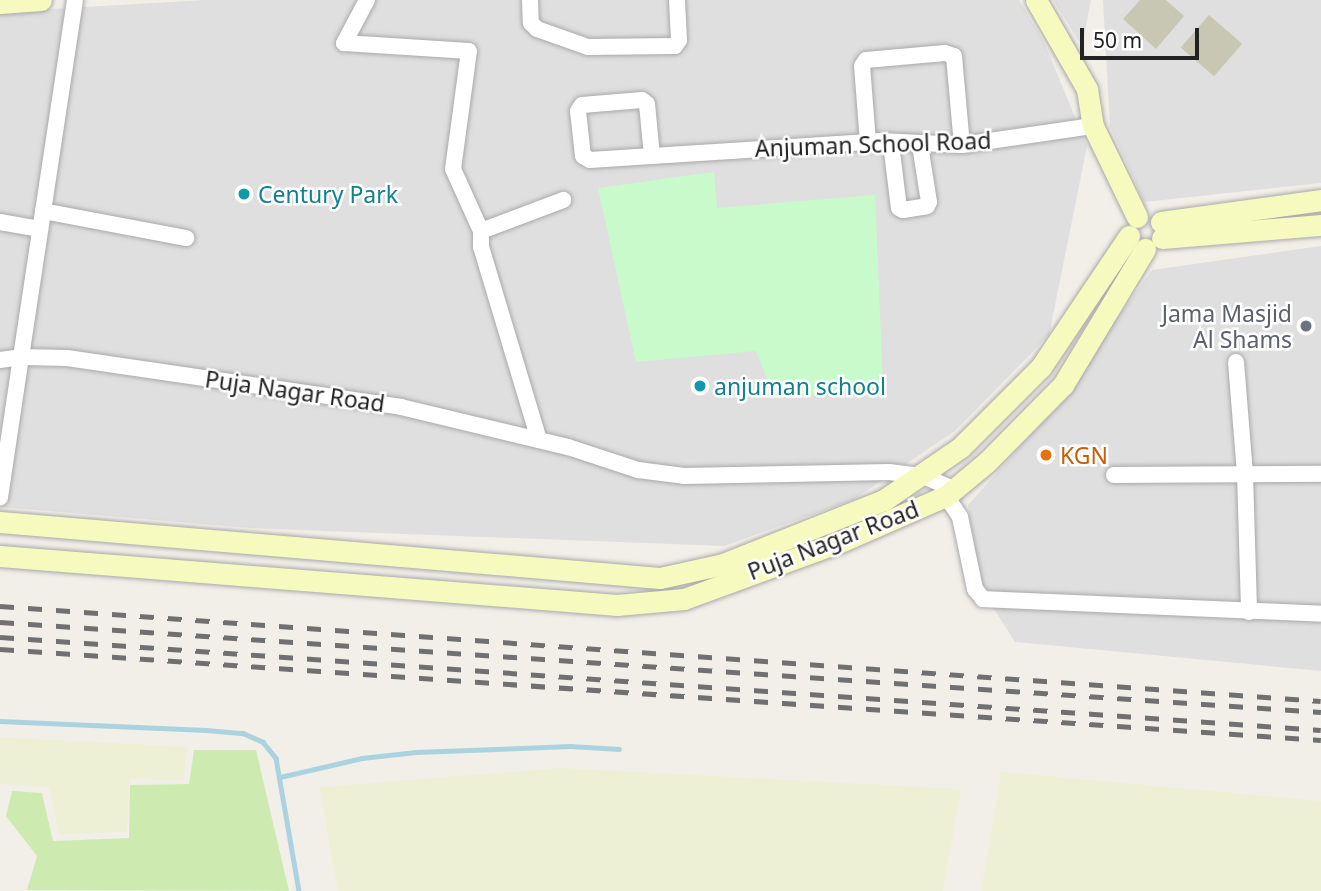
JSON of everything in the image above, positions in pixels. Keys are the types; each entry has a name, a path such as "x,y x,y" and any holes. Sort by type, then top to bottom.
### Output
{"street":[{"path":"0,3 41,0"},
{"path":"0,498 75,0"},
{"path":"367,0 344,43 469,51 453,169 481,231 481,247 539,440"},
{"path":"530,0 531,23 537,29 588,47 674,46 679,40 677,0"},
{"path":"1036,0 1087,89 1093,126 1147,232"},
{"path":"868,142 862,66 866,60 945,52 954,56 962,145"},
{"name":"Anjuman School Road","path":"652,156 647,104 642,100 582,105 578,111 583,156 590,160 652,156 868,142 962,145 1093,126"},
{"path":"891,144 899,208 903,210 927,206 929,202 920,145"},
{"path":"481,231 563,200"},
{"path":"1147,232 1321,200"},
{"path":"43,211 186,238"},
{"path":"0,222 40,229"},
{"path":"1147,232 1321,225"},
{"name":"Puja Nagar Road","path":"0,522 660,578 723,564 884,500 923,476 1026,385 1147,232"},
{"name":"Puja Nagar Road","path":"0,556 629,605 684,599 840,542 950,492 987,462 1063,385 1147,232"},
{"name":"Puja Nagar Road","path":"0,360 21,357 67,358 401,407 539,440 638,470 684,476 889,472 923,476 950,492"},
{"path":"1236,362 1245,474 1249,612"},
{"path":"1114,475 1321,474"},
{"path":"950,492 960,517 975,589 983,598 1321,614"},
{"path":"629,605 633,576"}],"shaded area":[{"path":"204,0 1019,0 1044,42 1087,146 1049,335 955,431 853,500 724,546 249,528 0,507 0,12"},
{"path":"1053,0 1091,0 1082,46"},
{"path":"1103,0 1321,0 1321,183 1144,202 1110,126"},
{"path":"1140,0 1166,0 1184,16 1156,49 1123,19"},
{"path":"1209,15 1242,44 1214,76 1181,47"},
{"path":"1321,246 1321,671 1015,642 980,587 968,505 1035,430 1152,270"},
{"path":"0,737 188,747 183,780 130,779 127,832 59,834 49,787 0,784"},
{"path":"562,768 961,789 943,891 338,891 319,787"},
{"path":"1001,772 1321,801 1321,891 981,891"}],"green space":[{"path":"714,172 717,208 875,195 883,388 775,398 756,351 636,362 598,188"},
{"path":"194,750 256,750 289,891 27,890 37,856 6,816 12,791 42,793 53,841 129,838 130,785 189,784"}],"waterway":[{"path":"0,721 206,730 243,733 263,742 276,758 299,891"},
{"path":"280,777 362,758 416,752 570,746 619,749"}],"railway":[{"path":"0,606 1321,701"},
{"path":"0,622 1321,712"},
{"path":"0,637 1321,730"},
{"path":"0,649 1321,740"}],"place":[{"name":"Century Park","path":"244,194"},
{"name":"Jama Masjid Al Shams","path":"1306,326"},
{"name":"anjuman school","path":"700,386"},
{"name":"KGN","path":"1046,455"}]}
